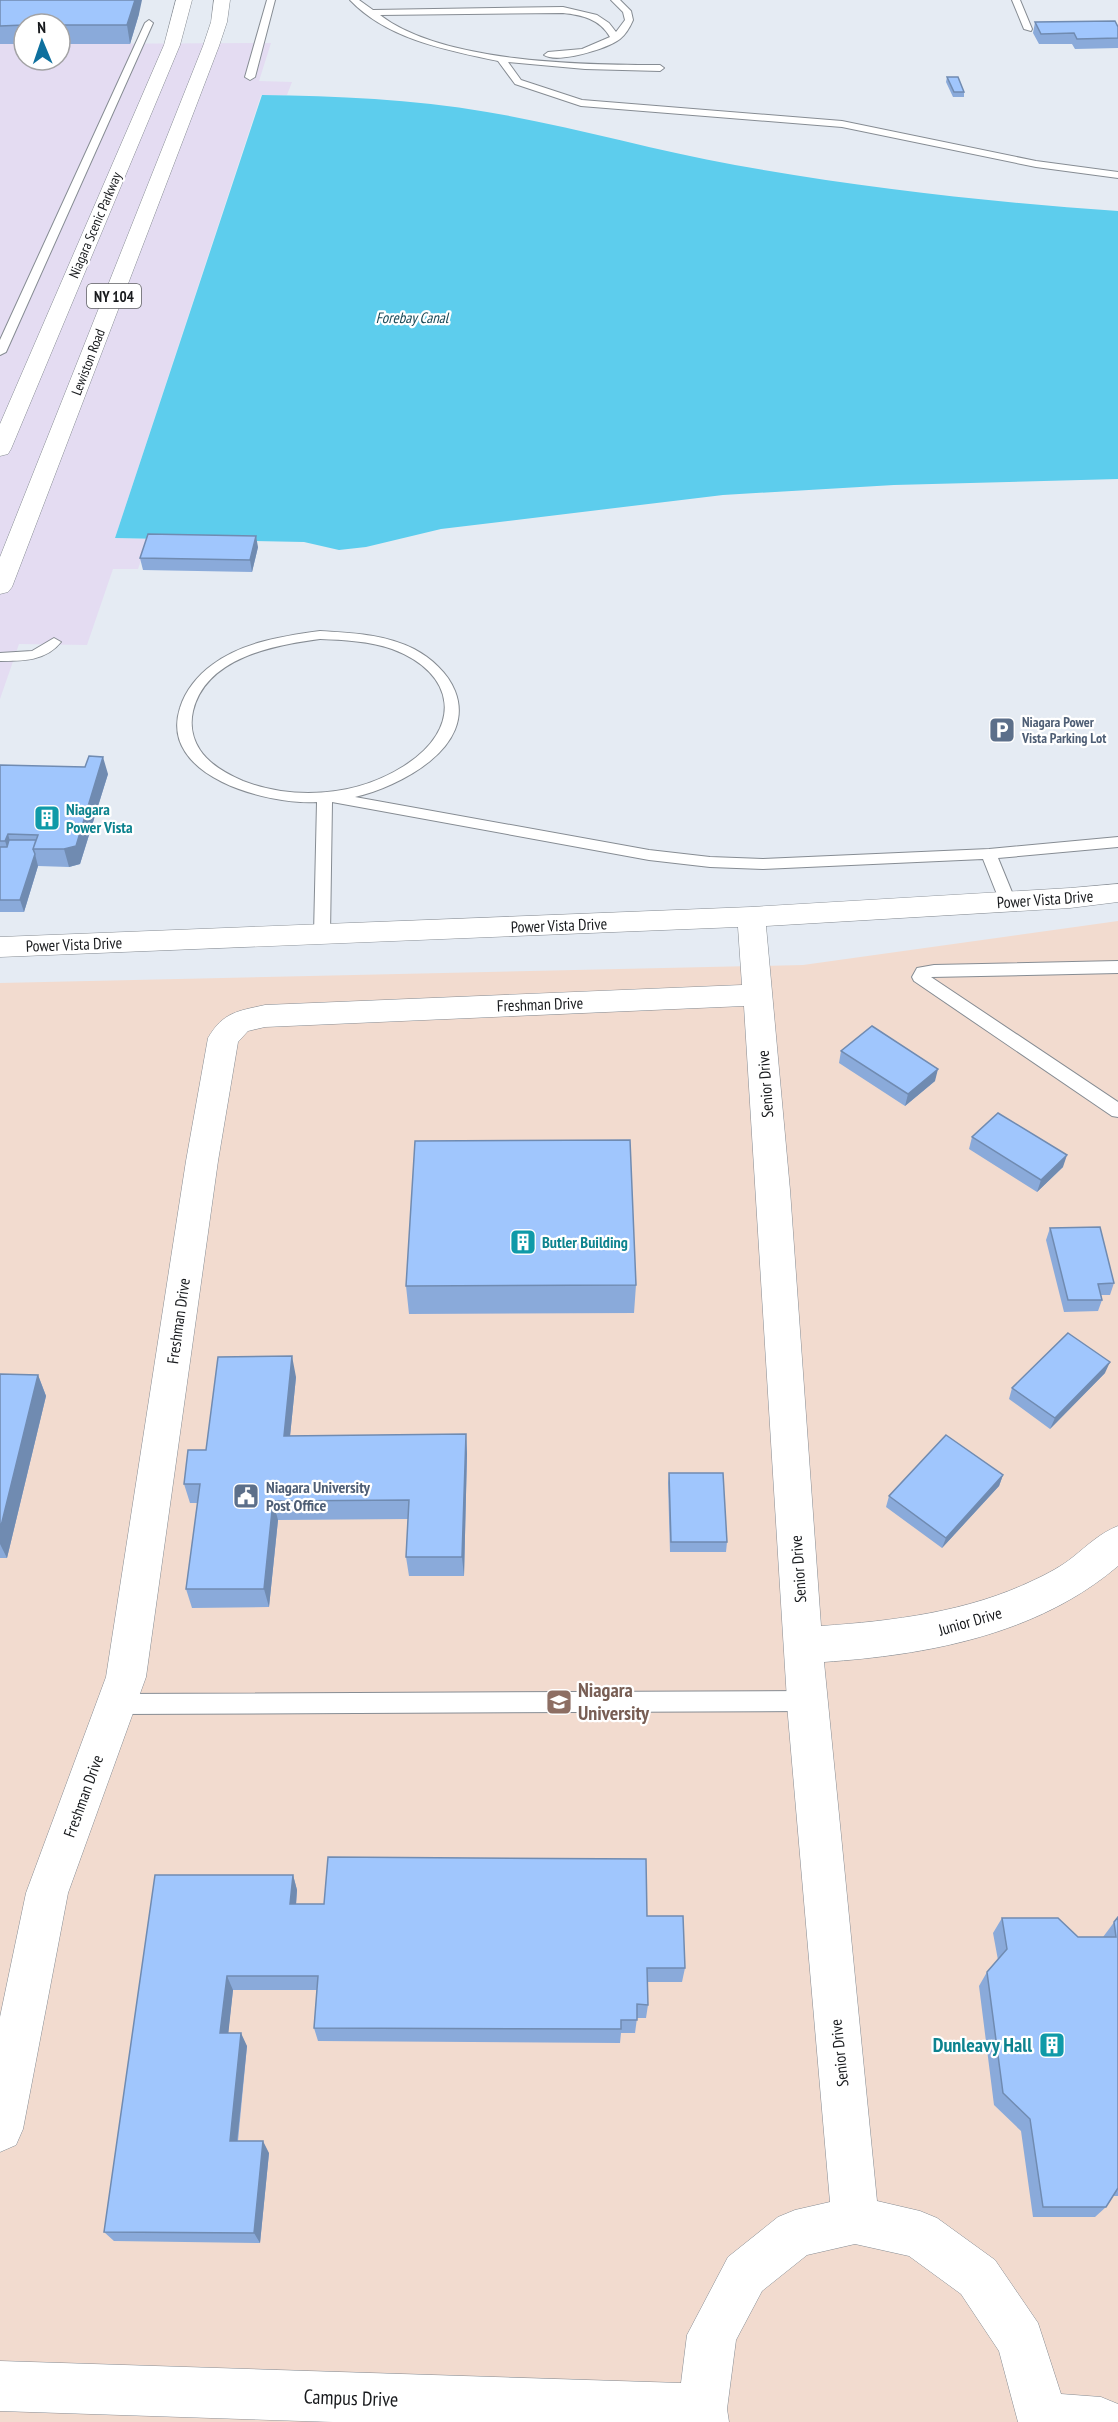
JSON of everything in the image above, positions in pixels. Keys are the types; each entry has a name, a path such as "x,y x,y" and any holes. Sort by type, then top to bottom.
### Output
{"street":[{"name":"Niagara Scenic Parkway","path":"0,449 172,45 184,0"},
{"name":"Lewiston Road","path":"0,587 212,46 222,0"},
{"name":"Power Vista Drive","path":"0,947 750,917 1008,902 1118,893"},
{"name":"Senior Drive","path":"750,917 759,995 807,1701 824,1907 855,2220"},
{"name":"Freshman Drive","path":"0,2129 47,1893 126,1677 201,1161 223,1038 238,1022 265,1016 759,995"},
{"name":"Junior Drive","path":"803,1646 854,1642 933,1631 1015,1608 1068,1581 1118,1543"},
{"path":"703,2416 712,2335 745,2274 795,2234 855,2220 920,2235 978,2277 1021,2340 1043,2420 1101,2422"},
{"name":"Campus Drive","path":"0,2386 703,2416"}],"lane":[{"path":"250,77 271,0"},
{"path":"354,0 367,13 406,33 501,58 590,67 660,68"},
{"path":"501,58 560,55 582,51 615,38 627,26 629,20 627,11 615,0"},
{"path":"1017,0 1028,29"},
{"path":"367,13 563,10 594,17 606,24 615,38"},
{"path":"0,352 149,23"},
{"path":"501,58 518,82 581,103 842,124 1036,164 1118,175"},
{"path":"325,796 358,792 397,778 428,758 447,733 453,708 446,683 426,662 397,646 360,637 320,635 284,639 250,649 222,664 200,683 187,705 183,728 192,750 210,770 240,786 276,795 325,796 649,855 710,862 763,864 989,854 1118,842"},
{"path":"0,657 37,655 50,648 54,642"},
{"path":"322,934 325,796"},
{"path":"989,854 1008,902"},
{"path":"1118,967 934,970 923,972 920,976 922,981 1118,1111"},
{"path":"117,1704 807,1701"}],"shaded area":[{"path":"271,43 259,81 292,82 287,95 261,95 115,538 148,539 138,569 113,569 87,645 19,644 0,699 0,44 12,44 12,72 72,72 72,44"},
{"name":"Niagara University","path":"1118,921 1118,2422 0,2422 0,983 803,965"}],"water":[{"name":"Forebay Canal","path":"262,95 318,96 431,104 518,118 704,159 830,181 1022,203 1118,211 1118,479 894,485 723,495 441,529 366,547 339,550 304,542 115,538"}],"building":[{"path":"0,0 135,0 127,25 72,25 72,12 12,12 12,26 0,26"},
{"path":"1115,21 1118,27 1118,38 1077,39 1074,33 1041,34 1035,22"},
{"path":"947,77 958,77 964,92 954,92"},
{"path":"148,534 256,536 250,560 140,558"},
{"name":"Niagara Power Vista","path":"89,756 103,757 76,846 64,849 33,849 38,835 8,834 5,841 0,841 0,765 85,767"},
{"path":"9,840 36,840 33,849 35,854 20,900 0,900 0,847 7,847"},
{"path":"872,1026 938,1069 908,1094 841,1051"},
{"path":"998,1113 1067,1155 1041,1180 972,1137"},
{"name":"Butler Building","path":"630,1140 636,1285 406,1286 415,1141"},
{"path":"1100,1227 1114,1283 1098,1284 1102,1300 1068,1300 1050,1228"},
{"path":"1068,1333 1110,1362 1055,1418 1012,1388"},
{"path":"292,1356 284,1436 466,1434 462,1557 406,1557 409,1500 273,1501 264,1589 186,1589 200,1484 184,1484 188,1450 206,1450 218,1357"},
{"path":"0,1374 38,1375 0,1530"},
{"path":"946,1435 1003,1475 946,1538 889,1496"},
{"path":"669,1473 723,1473 727,1542 671,1542"},
{"path":"328,1857 646,1859 647,1916 683,1916 685,1968 647,1968 648,2005 637,2004 637,2020 621,2020 621,2029 314,2028 318,1976 227,1976 220,2033 241,2033 230,2141 263,2141 254,2233 104,2232 155,1875 293,1875 290,1904 324,1904"},
{"name":"Dunleavy Hall","path":"1118,1917 1118,2188 1106,2207 1043,2207 1030,2119 1003,2093 987,1972 1007,1949 1002,1918 1058,1918 1078,1937 1116,1937 1114,1922"}],"place":[{"name":"Niagara Power Vista Parking Lot","path":"1002,730"},
{"name":"Niagara Power Vista","path":"47,818"},
{"name":"Butler Building","path":"523,1242"},
{"name":"Niagara University Post Office","path":"246,1496"},
{"name":"Niagara University","path":"559,1702"},
{"name":"Dunleavy Hall","path":"1052,2045"}]}
